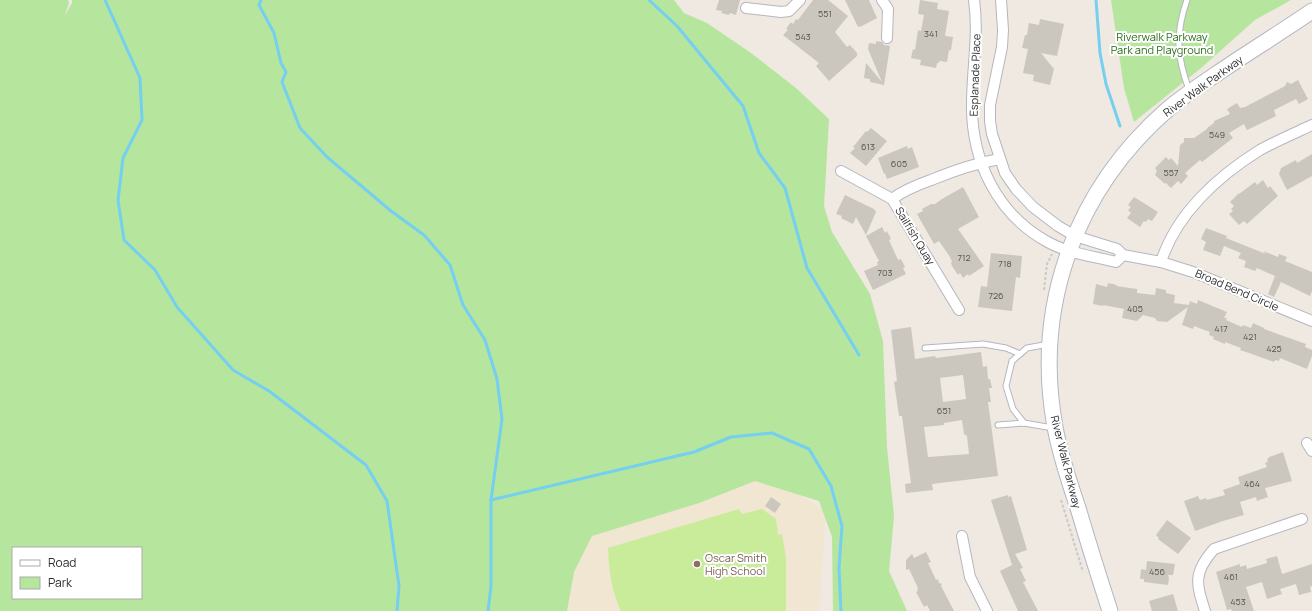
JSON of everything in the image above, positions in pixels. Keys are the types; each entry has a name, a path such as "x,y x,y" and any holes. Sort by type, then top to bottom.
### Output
{"street":[{"path":"746,8 781,12 789,11 800,0"},
{"path":"882,0 888,9 886,38"},
{"name":"Esplanade Place","path":"974,0 977,30 972,104 974,135 987,179 999,200 1017,219 1046,242 1063,249"},
{"name":"Esplanade Place","path":"1001,0 1003,25 1002,47 990,105 992,134 1005,173 1016,189 1033,207 1058,226 1075,236"},
{"name":"River Walk Parkway","path":"1110,611 1067,473 1056,429 1051,395 1050,343 1055,303 1062,272 1063,249 1075,236 1095,197 1112,170 1150,125 1190,92 1312,11"},
{"path":"1161,262 1173,234 1191,208 1214,184 1239,164 1262,149 1312,125"},
{"name":"Sailfish Quay","path":"959,310 892,199 902,191 981,162 1000,159"},
{"path":"841,171 892,199"},
{"name":"Broad Bend Circle","path":"1075,236 1116,249 1123,255 1161,262 1193,272 1312,321"},
{"name":"Broad Bend Circle","path":"1063,249 1116,262 1123,255"},
{"path":"1205,611 1198,588 1198,576 1204,560 1214,549 1302,519"},
{"path":"962,536 970,577 987,611"}],"lane":[{"path":"1187,0 1181,16 1179,55 1183,73 1190,92"},
{"path":"1024,423 1013,409 1006,386 1012,361 1027,348 1050,343"},
{"path":"925,348 983,344 1006,348 1020,354"},
{"path":"998,425 1024,423 1056,429"}],"path":[{"path":"1043,294 1048,264 1063,249"},
{"path":"1060,498 1085,577"}],"shaded area":[{"name":"Oscar Smith High School","path":"771,475 826,512 819,611 567,611 576,518"}],"green space":[{"path":"0,0 68,0 69,3 65,15 72,3 72,0 674,0 684,13 707,23 751,53 796,88 829,119 824,206 832,232 870,294 883,341 887,447 894,516 889,571 907,611 833,611 832,537 819,501 755,481 699,503 592,536 574,572 567,611 0,611"},
{"name":"Riverwalk Parkway Park and Playground","path":"1111,0 1291,0 1255,20 1201,68 1134,122 1124,88"},
{"path":"739,509 742,514 762,509 776,519 778,535 782,534 786,558 786,611 621,611 611,580 608,548"}],"building":[{"path":"719,0 740,0 736,15 721,13 722,11 716,10"},
{"path":"813,0 828,0 848,16 835,32 847,47 850,45 857,53 857,56 829,81 816,66 819,63 783,35 788,30 786,29 791,22 793,24 796,19 798,20"},
{"path":"845,0 869,0 877,18 858,27"},
{"path":"920,0 938,3 937,9 949,11 945,36 953,37 951,50 949,50 947,62 939,61 936,68 920,65 921,60 911,58 913,49 915,50 918,30 921,31 924,15 918,14"},
{"path":"1040,19 1064,24 1057,56 1041,53 1054,69 1050,85 1033,81 1034,75 1023,73 1028,49 1022,48 1025,35 1027,35 1029,23 1039,25"},
{"path":"876,41 890,46 884,85 870,82 870,79 864,78 866,63 882,82 868,49 869,43 876,44"},
{"path":"1298,80 1308,99 1299,104 1296,99 1274,110 1276,116 1247,130 1244,124 1229,133 1233,138 1202,162 1200,160 1185,173 1188,176 1181,184 1178,181 1171,188 1155,175 1157,171 1155,168 1166,157 1169,160 1171,158 1178,166 1180,145 1184,142 1184,138 1194,138 1207,129 1214,123 1214,121 1230,114 1227,109 1237,103 1240,108 1245,107 1285,86 1287,82 1291,84"},
{"path":"871,128 887,141 866,166 850,153 866,131 867,132"},
{"path":"907,146 908,149 912,147 919,167 887,179 878,158"},
{"path":"1312,154 1312,176 1287,190 1279,174 1281,168 1296,160 1297,163"},
{"path":"1263,180 1268,188 1270,186 1278,196 1247,224 1244,221 1239,225 1229,214 1233,211 1231,209 1234,206 1230,202 1239,193 1255,182 1257,185"},
{"path":"963,187 979,217 958,229 984,266 969,276 968,274 963,278 960,273 958,275 952,266 950,257 939,241 934,244 917,214 923,211 922,209 931,204 935,204"},
{"path":"845,195 874,209 876,212 866,235 856,217 853,224 841,218 842,216 836,214"},
{"path":"1134,197 1158,212 1152,221 1148,219 1146,222 1144,221 1140,227 1127,218 1131,213 1128,210 1131,207 1128,205"},
{"path":"882,227 885,233 887,231 891,239 889,240 898,260 901,259 905,267 903,268 906,274 873,290 864,271 878,265 877,262 879,261 866,236"},
{"path":"1206,228 1227,236 1226,238 1266,254 1263,251 1278,257 1279,254 1287,257 1285,261 1312,272 1312,291 1310,296 1281,282 1274,297 1268,294 1275,276 1257,268 1255,271 1244,267 1246,261 1238,258 1241,253 1224,246 1220,256 1203,250 1206,242 1201,239"},
{"path":"991,253 1022,256 1020,278 1016,277 1012,311 978,307 981,286 987,287"},
{"path":"1108,283 1117,285 1116,286 1137,289 1137,293 1155,295 1156,288 1166,290 1166,293 1175,295 1174,303 1189,305 1190,301 1197,304 1198,300 1227,312 1224,318 1227,318 1226,320 1242,327 1243,325 1251,328 1253,323 1264,329 1306,344 1305,347 1312,350 1312,356 1307,369 1280,358 1279,361 1275,360 1274,362 1240,350 1241,348 1213,339 1214,337 1209,335 1210,332 1194,326 1193,329 1182,325 1188,307 1167,322 1157,321 1155,318 1143,315 1137,321 1122,318 1124,309 1093,304 1096,284 1107,287"},
{"path":"911,327 915,359 935,356 936,358 981,352 983,367 987,366 988,379 990,379 992,388 989,388 991,402 988,402 998,476 932,484 933,490 906,493 905,484 911,483 902,416 899,416 894,382 897,381 891,330","holes":["963,375 966,399 943,402 940,378","962,420 964,434 967,436 969,454 928,457 924,427 944,425 944,423"]},
{"path":"1283,452 1292,481 1265,488 1268,497 1257,501 1256,497 1240,502 1244,515 1195,531 1184,501 1198,496 1200,500 1206,498 1207,500 1225,495 1223,490 1240,484 1238,477 1267,467 1265,463 1268,462 1267,459 1269,457"},
{"path":"1008,495 1008,497 1011,496 1027,550 1015,554 1023,568 1020,569 1026,581 1023,582 1038,611 1018,611 1000,571 1012,565 991,500"},
{"path":"771,497 781,504 775,513 765,506"},
{"path":"1167,520 1191,538 1178,554 1158,539 1159,538 1156,535"},
{"path":"926,552 931,562 928,563 936,580 938,579 939,583 942,584 941,586 954,611 930,611 927,605 924,607 916,592 918,591 918,588 909,569 906,570 906,560 912,554 914,558"},
{"path":"1277,556 1282,574 1312,564 1311,592 1299,595 1296,584 1280,589 1282,594 1267,599 1262,582 1246,587 1254,611 1227,610 1216,572 1240,564 1240,567 1246,565 1247,569 1267,563 1266,559"},
{"path":"1147,561 1175,564 1173,575 1168,575 1168,585 1144,582 1144,579 1140,579 1141,569 1146,570"},
{"path":"1173,594 1178,611 1152,611 1149,601"}],"waterway":[{"path":"105,0 140,78 142,120 123,158 118,200 124,240 155,270 177,307 233,370 269,391 366,465 387,501 399,586 397,611"},
{"path":"261,0 259,5 274,33 281,63 286,72 282,82 300,128 327,157 391,211 424,235 450,265 463,305 485,340 497,379 502,419 491,500 491,586 488,611"},
{"path":"649,0 677,26 743,106 759,153 785,188 807,268 859,355"},
{"path":"1096,0 1100,53 1106,84 1120,126"},
{"path":"491,500 694,452 731,437 772,433 809,449 831,486 842,526 839,568 841,611"}],"place":[{"name":"Oscar Smith High School","path":"697,564"}]}
